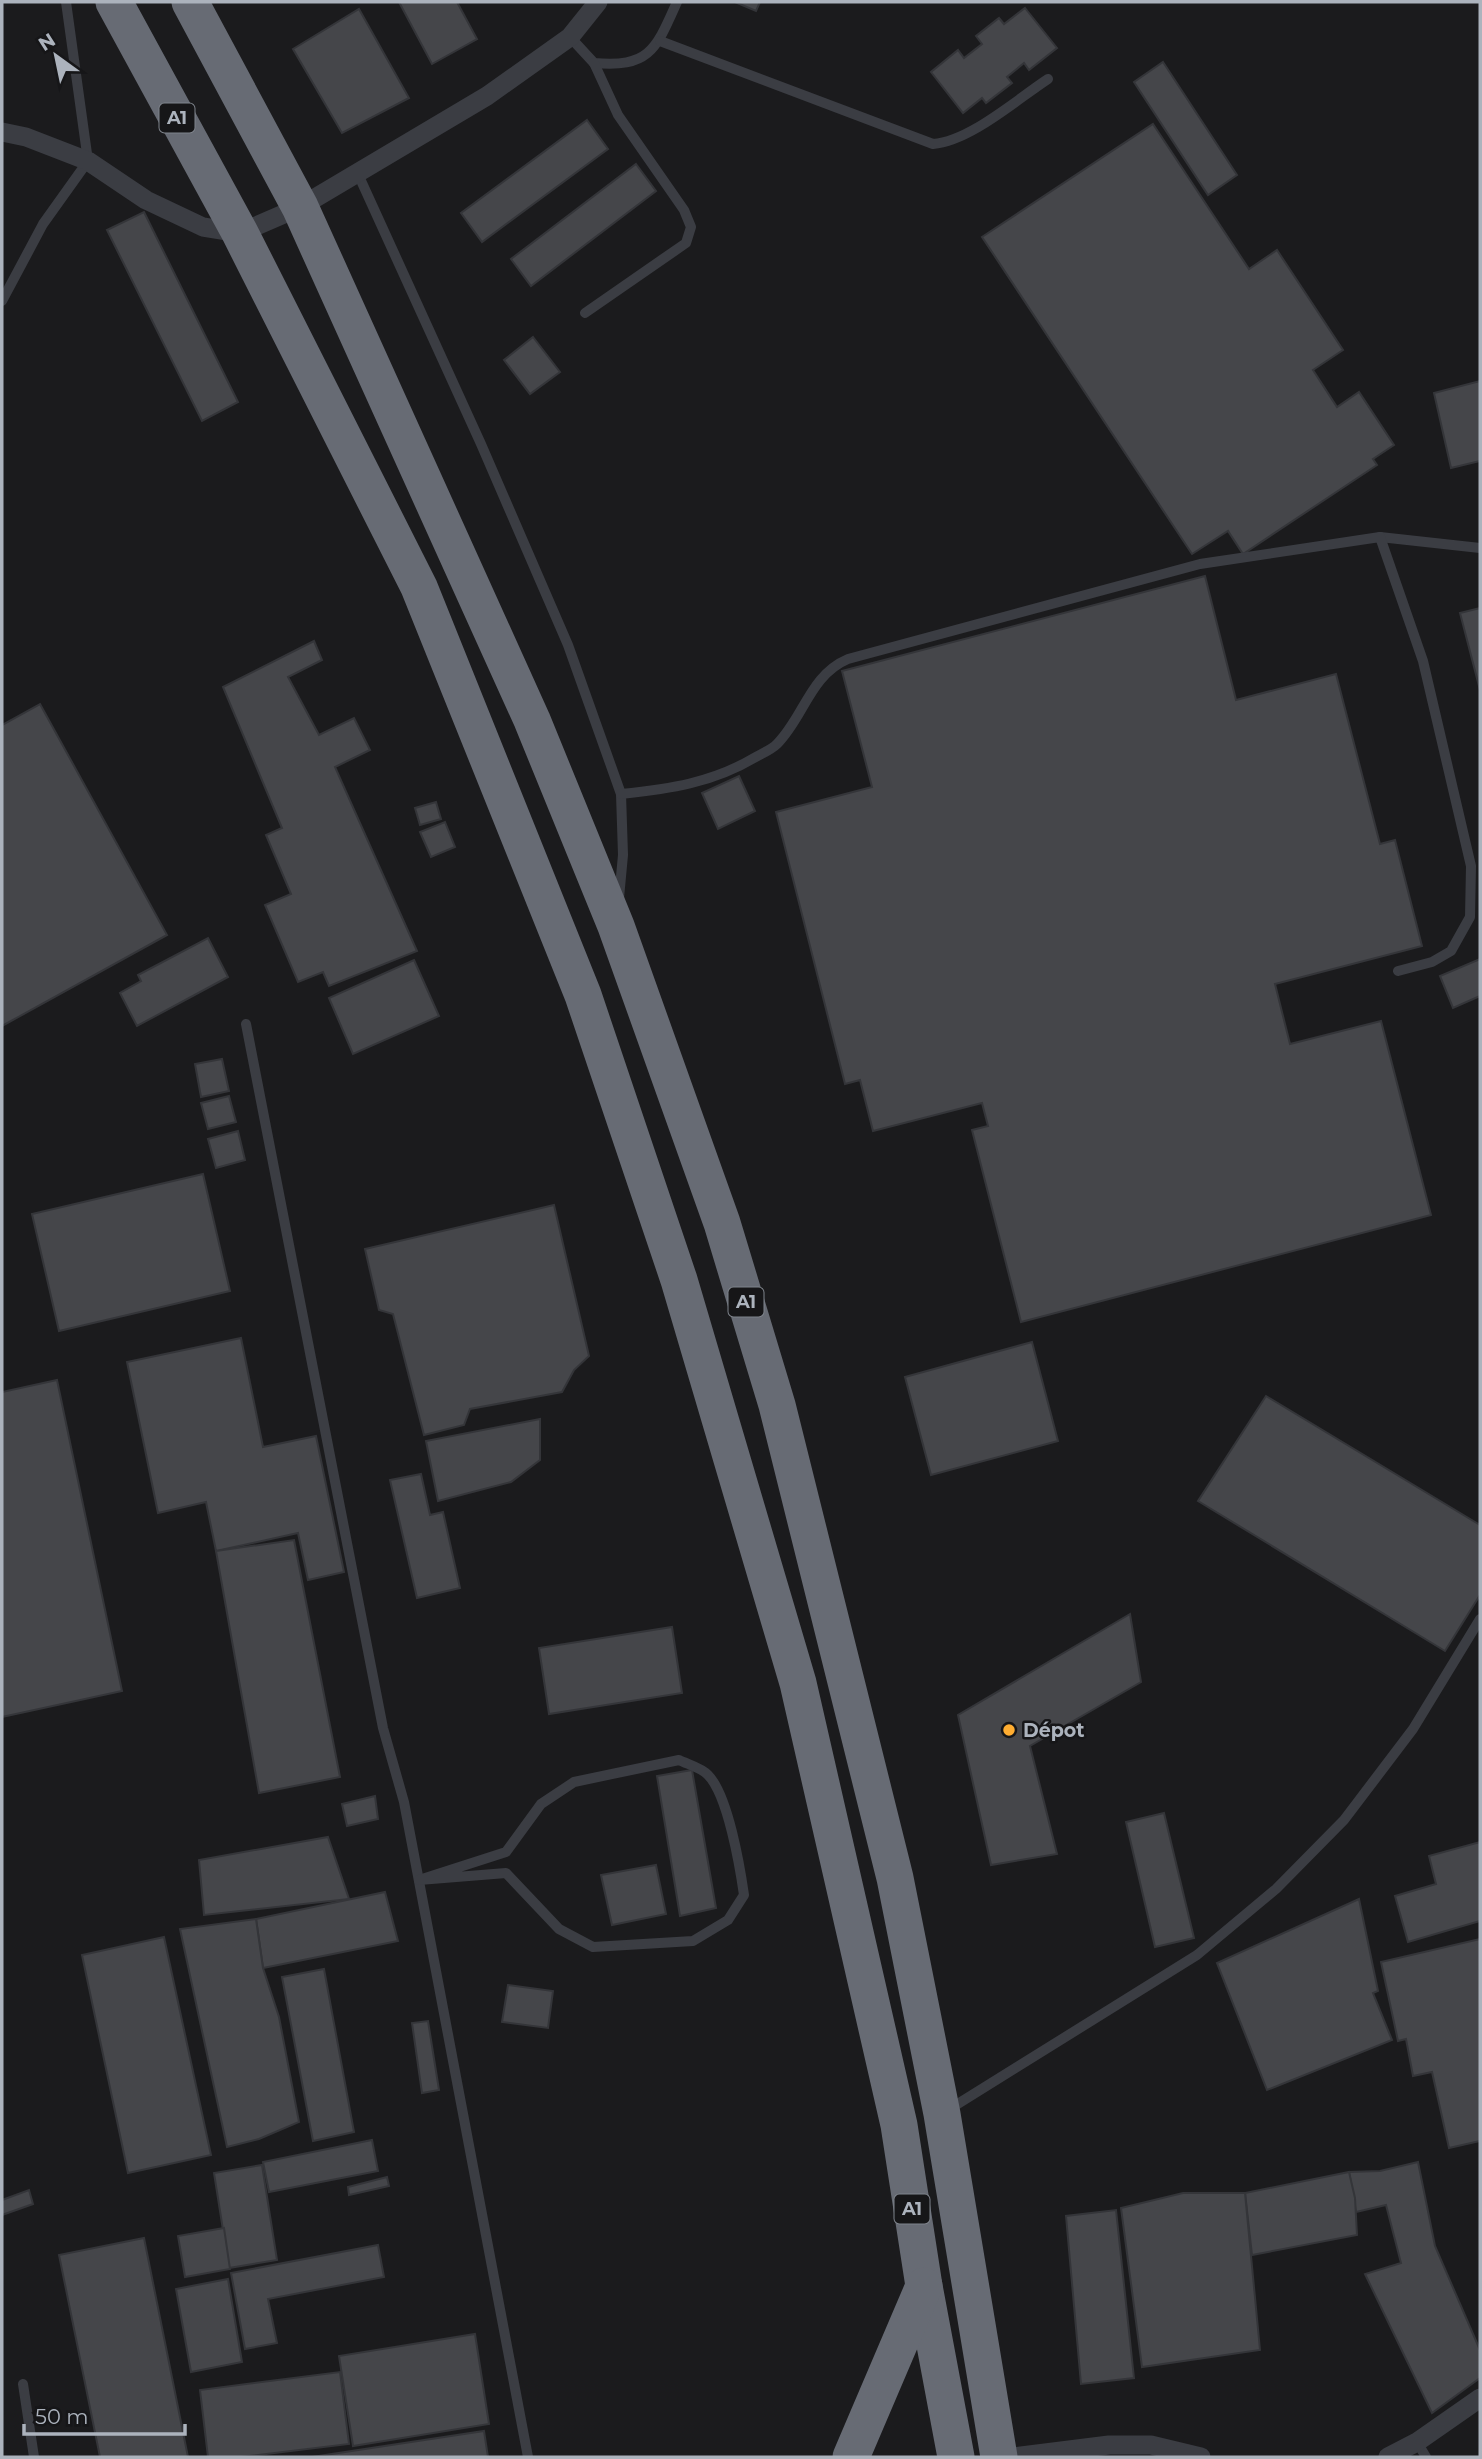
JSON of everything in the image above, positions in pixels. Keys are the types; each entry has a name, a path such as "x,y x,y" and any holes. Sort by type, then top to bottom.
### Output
{"highway":[{"name":"A1","path":"114,2 240,233 419,587 583,995 679,1280 798,1683 899,2125 924,2286 956,2457"},
{"name":"A1","path":"190,2 300,207 532,720 616,926 722,1223 777,1405 895,1878 942,2114 999,2457"},
{"path":"852,2457 924,2286"}],"street":[{"path":"2,132 26,137 88,162 146,200 203,227 240,233 300,207 487,96 570,37 598,2"},
{"path":"1388,2457 1421,2450 1480,2399"},
{"path":"1012,2457 1109,2445 1151,2445 1201,2457"}],"lane":[{"path":"2,301 43,224 88,162 66,2"},
{"path":"594,63 623,66 645,55 660,41 677,2"},
{"path":"570,37 594,63 618,116 684,210 691,227 686,243 585,313"},
{"path":"660,41 933,144 949,142 964,134 1048,79"},
{"path":"358,174 481,443 568,645 621,794 623,855 616,926"},
{"path":"621,794 686,787 743,765 777,744 818,681 831,666 848,659 1200,564 1380,537 1480,548"},
{"path":"1380,537 1423,661 1471,866 1470,917 1451,951 1432,962 1398,971"},
{"path":"246,1024 383,1728 404,1802 528,2457"},
{"path":"942,2114 1197,1955 1276,1889 1352,1810 1413,1729 1480,1619"},
{"path":"679,1760 708,1775 722,1802 738,1856 744,1895 728,1920 693,1941 593,1947 559,1928 506,1873 419,1880 506,1852 541,1804 575,1782 679,1760"},
{"path":"23,2384 34,2457"}],"building":[{"path":"399,2 457,2 477,39 432,64"},
{"path":"735,2 760,2 756,11"},
{"path":"1025,8 1057,48 1029,70 1024,63 1007,77 1012,83 986,103 982,98 963,113 931,72 958,50 964,58 982,44 976,36 999,18 1004,24"},
{"path":"359,9 409,98 342,133 293,49"},
{"path":"1163,62 1237,175 1208,195 1134,82"},
{"path":"587,120 608,149 482,242 461,213"},
{"path":"1153,124 1249,269 1277,250 1343,350 1313,370 1337,407 1359,392 1394,445 1373,459 1377,465 1243,554 1228,531 1192,554 982,237"},
{"path":"636,164 656,191 531,286 511,259"},
{"path":"144,212 238,402 202,421 107,230"},
{"path":"533,337 560,372 530,394 504,360"},
{"path":"1480,381 1480,461 1451,468 1434,393"},
{"path":"1205,576 1236,700 1336,674 1380,844 1395,840 1422,946 1275,984 1290,1044 1381,1021 1431,1215 1021,1322 972,1130 988,1126 982,1103 873,1131 860,1080 845,1084 776,812 872,787 842,671"},
{"path":"1480,608 1480,690 1460,613"},
{"path":"314,641 322,660 288,677 319,735 354,718 370,750 335,767 417,951 329,986 323,972 298,982 265,905 291,894 266,835 282,828 223,687"},
{"path":"40,704 167,935 2,1026 2,725"},
{"path":"739,776 755,811 718,829 702,793"},
{"path":"436,802 441,819 420,825 415,808"},
{"path":"445,822 455,847 431,857 420,832"},
{"path":"208,938 228,977 137,1026 120,993 141,981 138,975"},
{"path":"1480,959 1480,996 1453,1008 1440,976"},
{"path":"414,960 439,1016 353,1054 329,998"},
{"path":"222,1059 229,1091 201,1097 195,1064"},
{"path":"229,1096 236,1122 208,1129 201,1103"},
{"path":"238,1131 245,1160 216,1168 208,1139"},
{"path":"203,1174 230,1291 59,1331 32,1214"},
{"path":"554,1205 589,1356 574,1370 562,1392 470,1409 464,1425 424,1435 393,1314 379,1310 365,1249"},
{"path":"241,1338 263,1447 316,1436 344,1572 308,1580 298,1533 216,1551 206,1502 158,1513 127,1362"},
{"path":"1032,1342 1058,1441 931,1475 905,1377"},
{"path":"57,1380 122,1691 2,1717 2,1392"},
{"path":"1266,1396 1480,1525 1480,1595 1445,1651 1198,1501"},
{"path":"540,1419 540,1460 511,1482 438,1501 426,1441"},
{"path":"421,1474 430,1515 443,1512 460,1588 417,1598 390,1480"},
{"path":"294,1540 340,1777 259,1793 216,1551"},
{"name":"Dépot","path":"1130,1614 1141,1682 1030,1746 1057,1854 991,1865 958,1715"},
{"path":"672,1627 682,1693 549,1714 539,1648"},
{"path":"692,1770 716,1908 680,1916 657,1776"},
{"path":"375,1796 378,1819 347,1826 342,1804"},
{"path":"1164,1813 1194,1938 1155,1947 1126,1822"},
{"path":"328,1837 349,1899 204,1915 199,1860"},
{"path":"1480,1842 1480,1921 1408,1942 1395,1896 1436,1884 1429,1856"},
{"path":"656,1865 666,1914 612,1925 601,1875"},
{"path":"385,1892 398,1941 263,1968 256,1919"},
{"path":"1359,1899 1378,1991 1373,1993 1392,2040 1267,2090 1217,1963"},
{"path":"256,1919 263,1968 279,2017 299,2122 259,2139 227,2147 180,1929"},
{"path":"164,1937 211,2155 128,2173 82,1955"},
{"path":"1480,1939 1480,2141 1449,2148 1432,2072 1413,2076 1406,2039 1398,2041 1381,1962"},
{"path":"324,1969 354,2132 313,2141 282,1977"},
{"path":"508,1985 553,1991 548,2028 502,2022"},
{"path":"428,2021 439,2090 422,2093 412,2023"},
{"path":"372,2140 378,2171 269,2192 263,2162"},
{"path":"1418,2162 1435,2246 1480,2350 1480,2378 1432,2413 1365,2274 1401,2263 1386,2205 1356,2212 1349,2172 1380,2171"},
{"path":"262,2165 277,2260 229,2268 214,2173"},
{"path":"1349,2172 1355,2198 1357,2235 1252,2255 1245,2193"},
{"path":"387,2177 389,2186 349,2195 348,2187"},
{"path":"29,2190 33,2204 2,2215 2,2200"},
{"path":"1183,2193 1245,2193 1260,2350 1142,2367 1121,2208"},
{"path":"1116,2210 1134,2378 1081,2384 1066,2216"},
{"path":"224,2228 230,2269 185,2277 178,2236"},
{"path":"144,2238 188,2457 100,2457 59,2255"},
{"path":"378,2245 384,2277 268,2299 277,2343 245,2349 231,2273"},
{"path":"228,2279 242,2362 191,2372 176,2289"},
{"path":"475,2334 489,2424 353,2446 339,2356"},
{"path":"340,2372 349,2444 241,2457 208,2457 200,2390"},
{"path":"484,2431 488,2457 312,2457"}],"place":[{"name":"Dépot","path":"1009,1730"}]}
